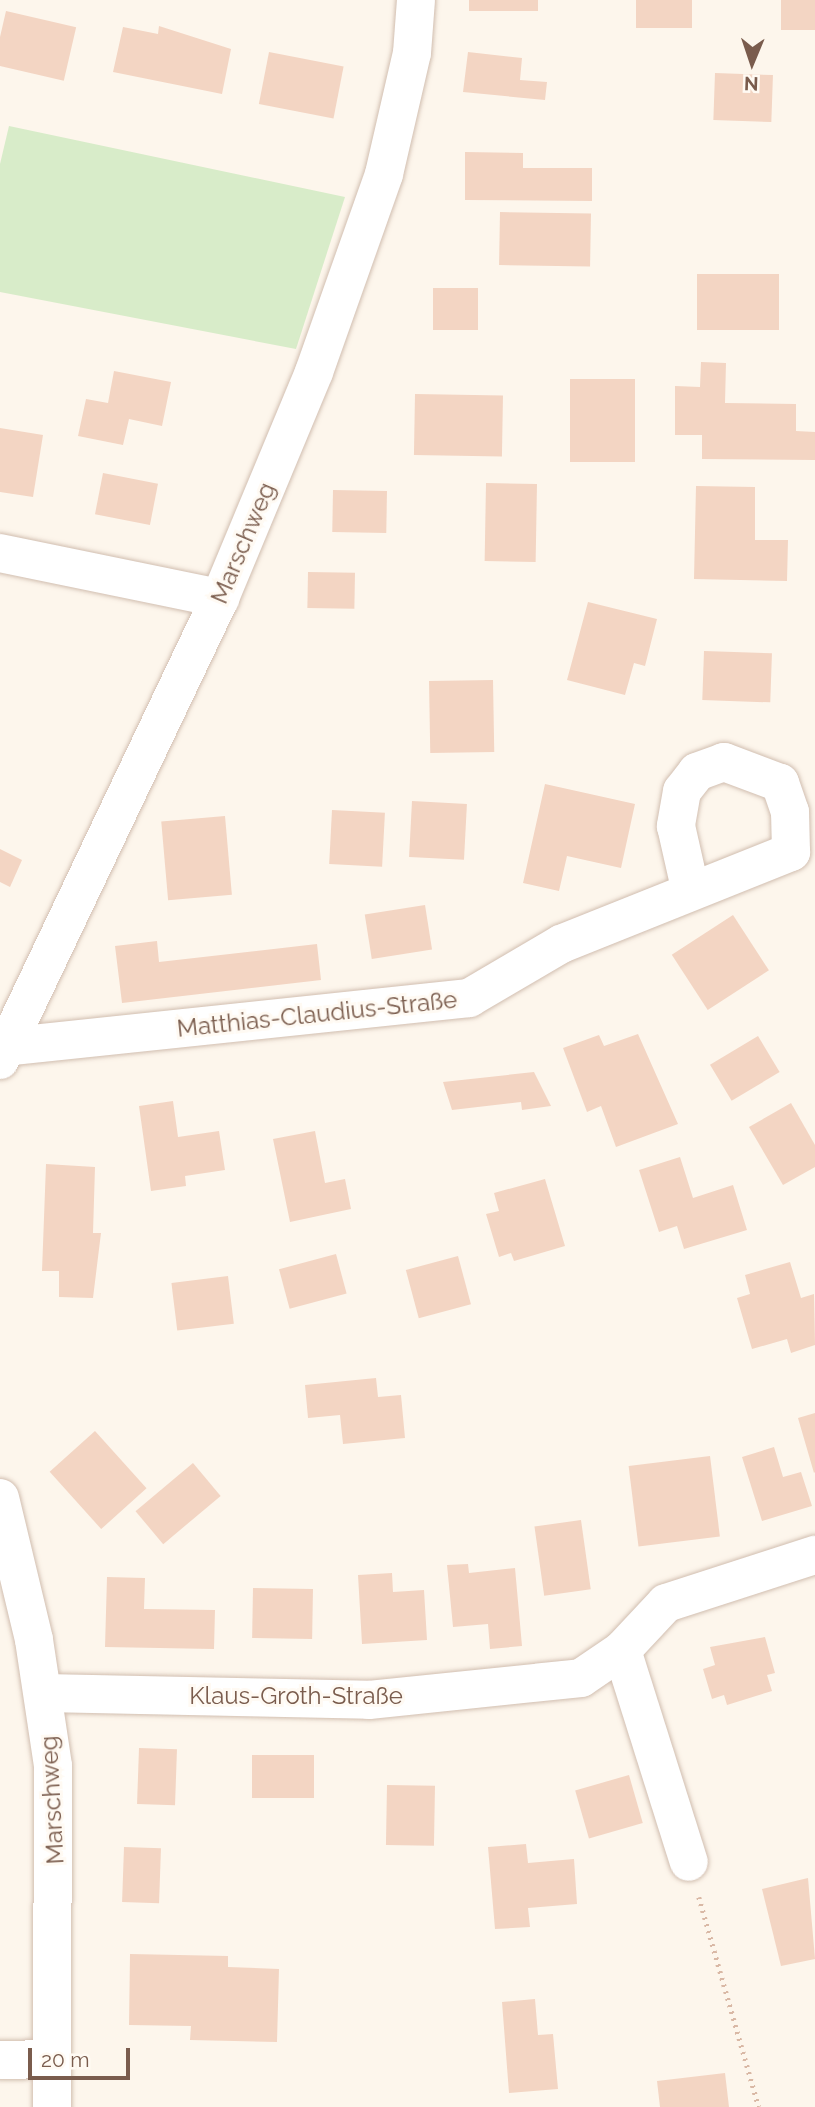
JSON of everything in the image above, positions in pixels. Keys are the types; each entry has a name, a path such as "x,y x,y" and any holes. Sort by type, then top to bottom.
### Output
{"street":[{"name":"Marschweg","path":"1,1054 220,598 314,372 384,174 412,53 415,0"},
{"path":"0,553 220,598"},
{"name":"Matthias-Claudius-Straße","path":"1,1054 469,998 561,944 690,888"},
{"name":"Marschweg","path":"0,1498 44,1693 57,1852 52,2107"},
{"name":"Klaus-Groth-Straße","path":"44,1693 369,1700 581,1678 622,1650 666,1603 815,1555"},
{"path":"622,1650 689,1862"},
{"path":"0,2060 52,2059"}],"path":[{"path":"689,1862 759,2107"}],"green space":[{"path":"9,126 345,197 296,349 0,292 0,164"}],"building":[{"path":"469,0 538,0 538,11 469,11"},
{"path":"636,0 692,0 692,28 636,28"},
{"path":"781,0 815,0 815,30 781,30"},
{"path":"6,11 76,27 64,81 0,66 0,37"},
{"path":"159,26 231,49 222,94 113,72 123,27 158,34"},
{"path":"269,52 344,67 333,119 259,104"},
{"path":"468,52 522,58 520,80 547,82 545,100 463,92"},
{"path":"715,73 773,75 771,122 713,120"},
{"path":"465,152 523,153 523,168 592,168 592,201 465,200"},
{"path":"500,212 591,214 590,267 499,265"},
{"path":"697,274 779,274 779,330 697,330"},
{"path":"433,288 478,288 478,330 433,330"},
{"path":"701,362 726,363 725,403 796,404 796,431 815,432 815,460 702,459 702,435 675,435 675,386 700,387"},
{"path":"114,371 171,382 162,426 129,419 123,445 78,436 86,399 108,403"},
{"path":"570,379 635,379 635,462 570,462"},
{"path":"415,394 503,396 502,457 414,455"},
{"path":"0,428 43,435 33,497 0,492"},
{"path":"103,473 158,484 150,525 95,514"},
{"path":"486,483 537,484 536,562 485,561"},
{"path":"696,486 755,487 755,540 788,540 787,581 694,579"},
{"path":"333,490 387,491 386,533 332,532"},
{"path":"308,572 355,573 354,609 307,608"},
{"path":"588,602 657,619 645,666 634,663 625,695 567,680"},
{"path":"704,651 772,653 770,702 702,700"},
{"path":"493,680 494,752 430,753 429,681"},
{"path":"545,784 635,804 621,868 567,856 559,891 523,883"},
{"path":"412,801 467,804 464,860 409,857"},
{"path":"332,810 385,813 382,867 329,864"},
{"path":"225,816 232,895 168,900 161,822"},
{"path":"0,849 22,860 10,887 0,882"},
{"path":"425,905 432,949 372,959 365,915"},
{"path":"733,915 769,970 708,1010 672,955"},
{"path":"157,941 159,962 317,944 321,980 122,1003 115,946"},
{"path":"638,1034 678,1124 616,1147 601,1106 587,1112 563,1048 599,1035 604,1046"},
{"path":"758,1036 780,1072 732,1101 710,1065"},
{"path":"534,1072 551,1106 522,1110 521,1102 452,1110 443,1082"},
{"path":"173,1101 178,1137 219,1131 225,1170 185,1176 186,1186 151,1191 139,1106"},
{"path":"791,1103 815,1145 815,1167 783,1185 749,1127"},
{"path":"315,1131 325,1183 345,1179 351,1209 290,1222 273,1139"},
{"path":"680,1157 693,1198 733,1185 747,1230 684,1249 677,1226 659,1232 639,1170"},
{"path":"46,1164 95,1167 93,1233 101,1233 93,1298 59,1297 59,1271 42,1271"},
{"path":"545,1179 565,1246 514,1261 511,1253 499,1257 486,1214 499,1211 494,1193"},
{"path":"336,1254 347,1294 290,1309 279,1269"},
{"path":"458,1256 471,1304 419,1318 406,1270"},
{"path":"790,1262 801,1298 814,1294 815,1345 791,1353 787,1339 752,1349 737,1298 750,1294 745,1275"},
{"path":"228,1276 234,1324 177,1331 171,1283"},
{"path":"376,1378 378,1397 401,1395 405,1438 343,1444 340,1415 308,1418 305,1385"},
{"path":"815,1413 815,1472 814,1473 798,1418"},
{"path":"95,1431 147,1488 101,1529 50,1472"},
{"path":"774,1447 783,1477 801,1472 812,1506 762,1521 742,1457"},
{"path":"710,1456 720,1536 638,1546 629,1466"},
{"path":"193,1463 221,1496 163,1544 136,1511"},
{"path":"581,1520 591,1589 544,1596 534,1527"},
{"path":"468,1564 469,1573 515,1568 522,1646 490,1649 488,1624 453,1627 447,1565"},
{"path":"392,1573 393,1592 424,1590 427,1640 362,1644 358,1575"},
{"path":"107,1577 145,1578 144,1609 215,1610 214,1649 105,1647"},
{"path":"253,1588 313,1589 312,1639 252,1638"},
{"path":"765,1637 775,1673 767,1675 772,1691 727,1705 724,1695 712,1699 703,1669 715,1665 710,1647"},
{"path":"139,1748 177,1749 175,1805 137,1804"},
{"path":"252,1755 314,1755 314,1798 252,1798"},
{"path":"629,1775 643,1823 589,1838 575,1790"},
{"path":"387,1785 435,1786 434,1846 386,1845"},
{"path":"526,1844 528,1863 574,1859 577,1904 528,1908 530,1927 495,1929 488,1847"},
{"path":"124,1847 161,1848 159,1903 122,1902"},
{"path":"808,1878 815,1959 781,1966 762,1889"},
{"path":"130,1954 228,1956 228,1967 279,1969 277,2042 190,2040 191,2026 129,2025"},
{"path":"535,1999 538,2035 553,2034 558,2089 509,2093 502,2002"},
{"path":"725,2073 729,2107 660,2107 657,2081"}]}
